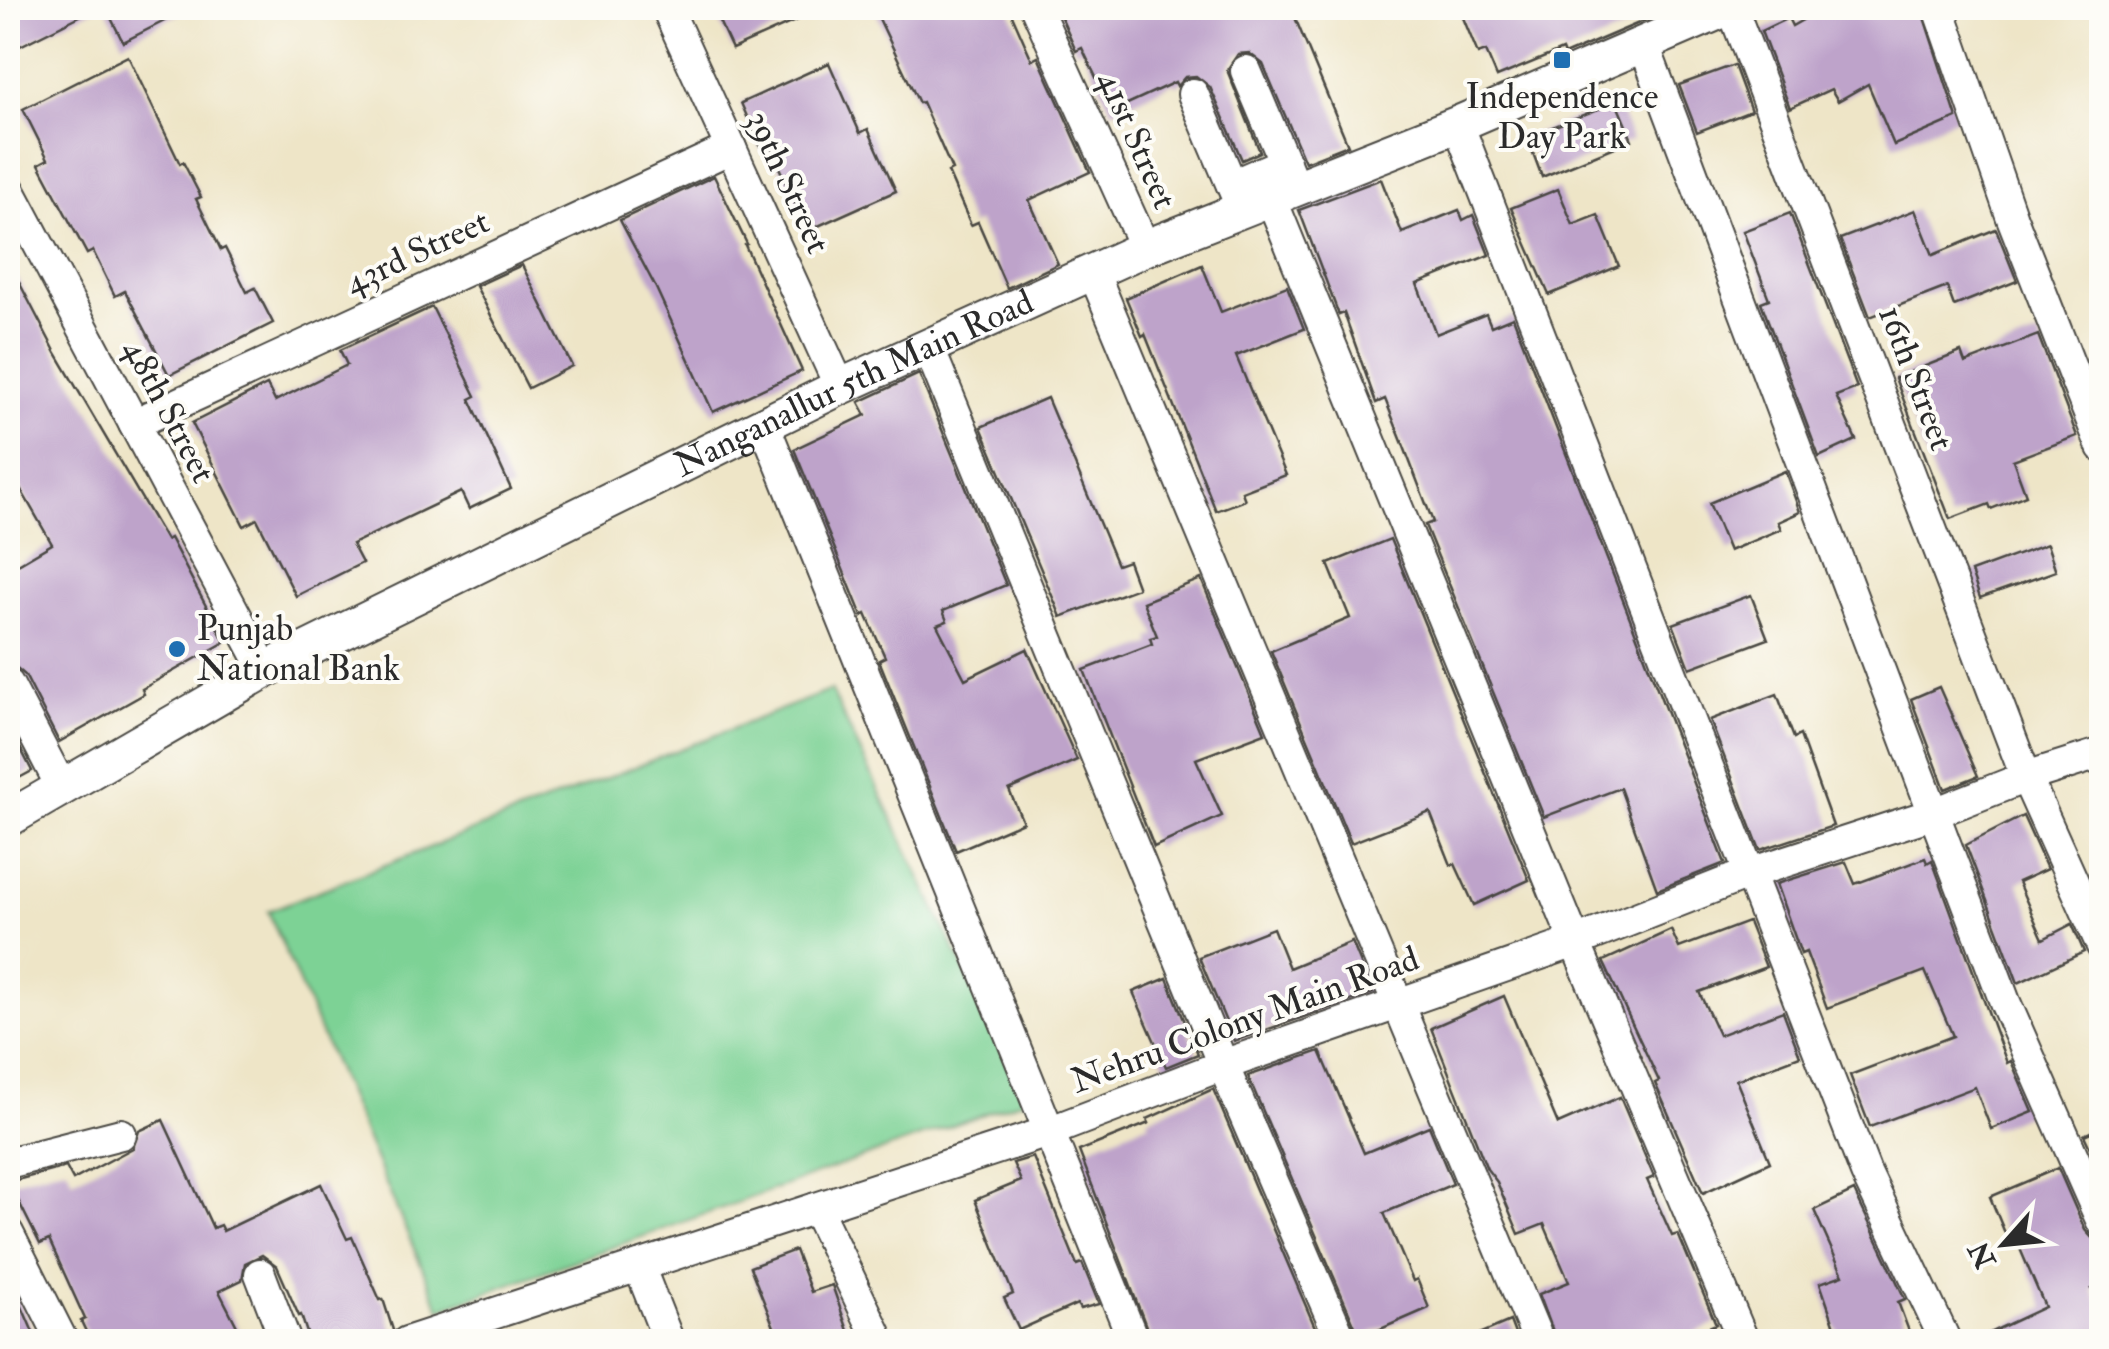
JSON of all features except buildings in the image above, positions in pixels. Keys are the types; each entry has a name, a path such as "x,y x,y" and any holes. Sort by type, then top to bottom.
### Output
{"street":[{"name":"39th Street","path":"667,8 840,387"},
{"name":"41st Street","path":"1036,8 1145,248"},
{"name":"Nanganallur 5th Main Road","path":"8,819 265,670 840,387 1094,274 1265,188 1458,124 1730,8"},
{"name":"16th Street","path":"1730,8 2026,777 2102,946"},
{"path":"1939,8 2012,218 2102,447"},
{"path":"1644,45 2005,1002 2102,1222"},
{"path":"1246,72 1265,188 1744,1342"},
{"path":"1193,94 1265,188"},
{"path":"1458,124 1866,1173 1946,1342"},
{"name":"43rd Street","path":"134,424 731,148"},
{"name":"48th Street","path":"8,187 265,670"},
{"path":"1094,274 1538,1342"},
{"path":"928,346 1223,1065 1342,1342"},
{"path":"764,424 1134,1342"},
{"path":"8,684 62,788"},
{"name":"Nehru Colony Main Road","path":"407,1342 487,1329 639,1266 1051,1131 1223,1065 1575,942 1750,873 2102,753"},
{"path":"8,1162 121,1134"},
{"path":"816,1208 880,1342"},
{"path":"8,1233 63,1342"},
{"path":"639,1266 669,1342"},
{"path":"260,1274 286,1342"}],"green space":[{"path":"831,690 1026,1099 440,1309 268,911"}],"place":[{"name":"Independence Day Park","path":"1562,60"},
{"name":"Punjab National Bank","path":"177,649"}]}
